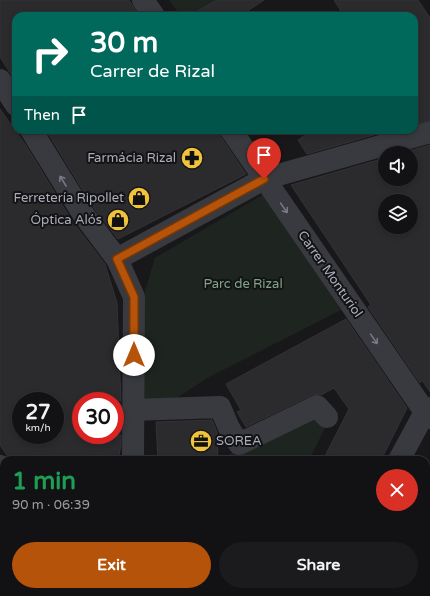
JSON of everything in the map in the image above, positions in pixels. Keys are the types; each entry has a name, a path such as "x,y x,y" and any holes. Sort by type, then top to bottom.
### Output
{"street":[{"path":"143,0 151,12"},
{"path":"0,80 12,99"},
{"path":"117,259 264,179 430,132"},
{"path":"33,134 83,214 117,259 134,297 133,456"},
{"name":"Carrer Monturiol","path":"234,134 428,413"},
{"path":"133,410 220,407 229,428 239,444 317,406 327,416"},
{"path":"401,456 428,413"}],"green space":[{"path":"169,0 217,0 196,12 178,12"},
{"name":"Parc de Rizal","path":"264,194 341,310 209,377 164,406 143,406 145,291 155,258"},
{"path":"314,406 328,422 311,456 227,456"}],"building":[{"path":"0,0 129,0 136,12 12,12 12,76 0,57"},
{"path":"217,0 264,0 246,12 196,12"},
{"path":"334,0 418,0 430,18 430,120 418,123 418,12 342,12"},
{"path":"0,109 12,126 12,134 18,134 72,221 105,264 117,303 121,392 72,392 72,444 121,444 119,456 7,456 0,445"},
{"path":"48,134 220,134 246,174 118,239 93,207"},
{"path":"306,134 377,134 307,154 298,140"},
{"path":"430,145 430,392 422,380 420,383 368,307 371,305 291,185 378,160 378,186 418,186 418,148"},
{"path":"346,319 407,408 383,456 325,456 349,409 334,388 321,395 312,395 246,427 237,412 241,410 226,384"},
{"path":"212,420 217,432 218,456 158,456 156,422"}],"place":[{"name":"Farmácia Rizal","path":"192,158"},
{"name":"Ferretería Ripollet","path":"139,198"},
{"name":"Óptica Alós","path":"118,220"},
{"name":"SOREA","path":"201,441"}],"route":[{"path":"134,355 134,297 117,259 264,179"}]}
